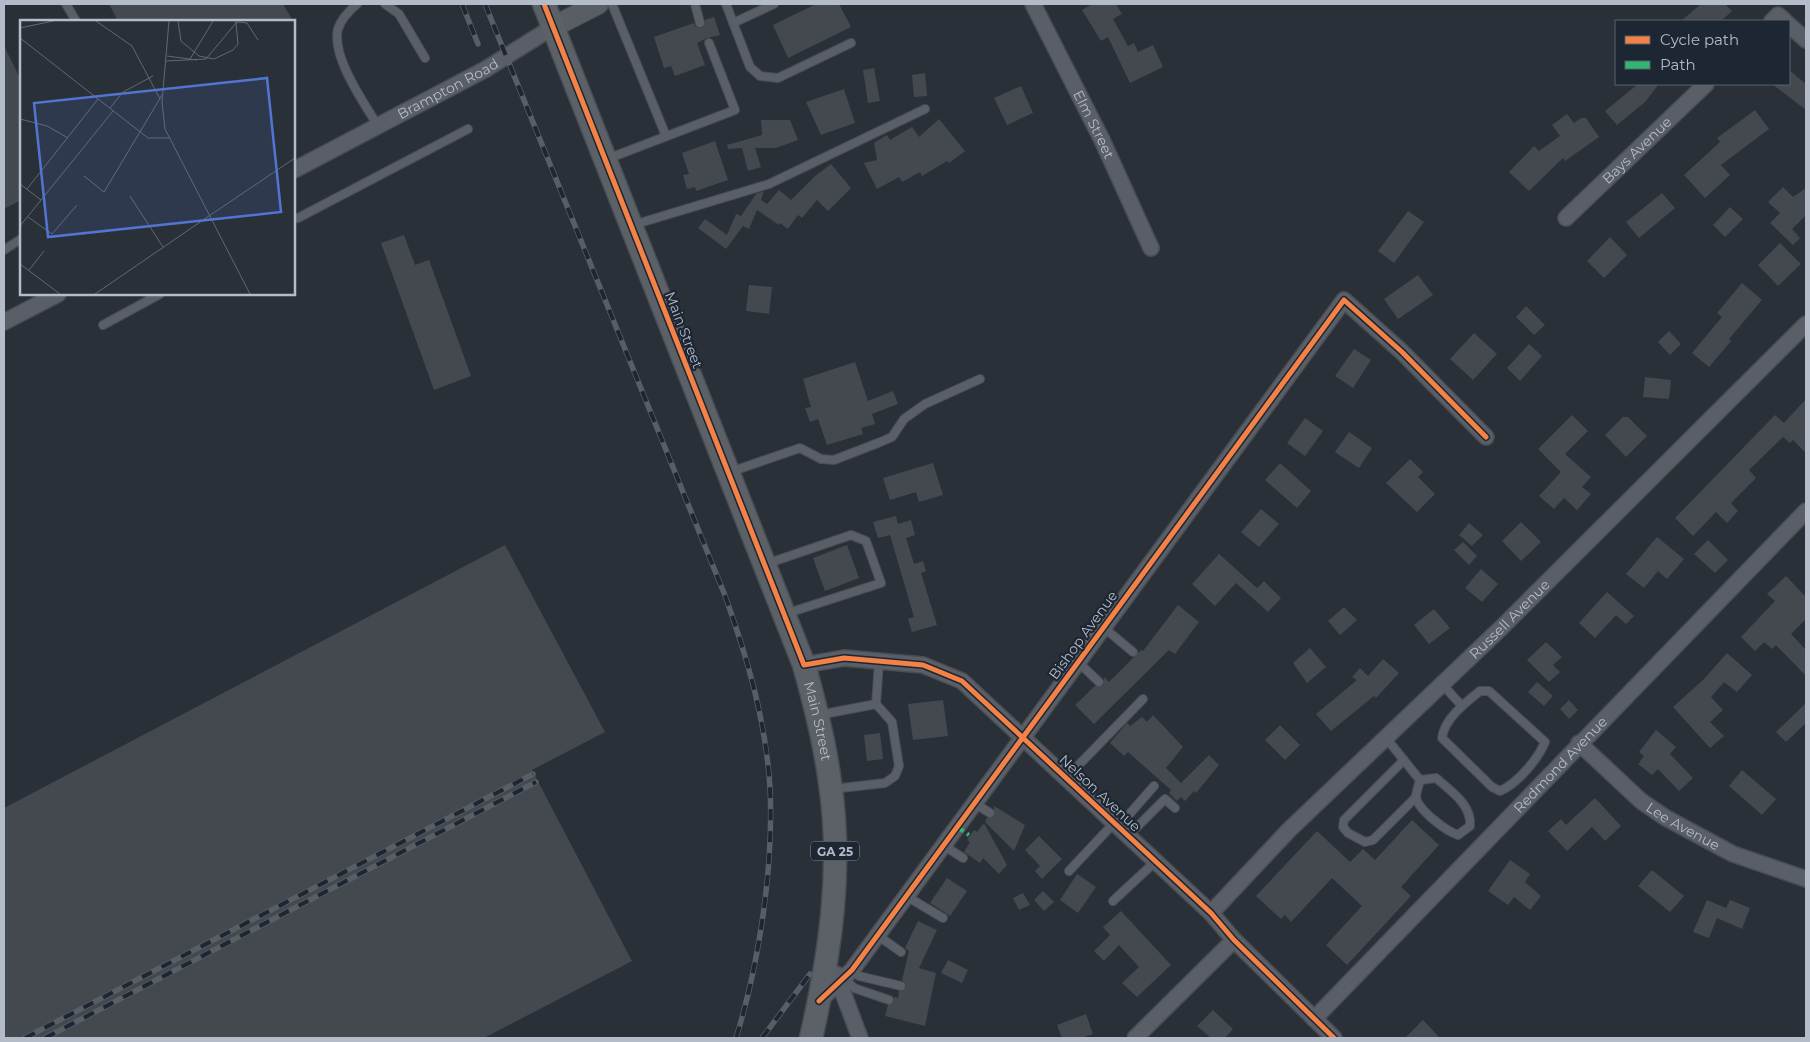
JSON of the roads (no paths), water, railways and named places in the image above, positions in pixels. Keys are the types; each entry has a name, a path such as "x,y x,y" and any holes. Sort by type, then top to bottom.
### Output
{"main road":[{"name":"Main Street","path":"544,4 804,665 817,715 831,789 835,848 828,947 811,1038"},
{"name":"Brampton Road","path":"553,27 598,4"}],"street":[{"name":"Elm Street","path":"1033,4 1102,140 1150,248"},
{"path":"1773,20 1778,15 1783,20"},
{"path":"1790,26 1806,40"},
{"name":"Brampton Road","path":"295,169 486,69 553,27"},
{"name":"Bays Avenue","path":"1566,218 1705,85"},
{"path":"4,322 56,295"},
{"name":"Bishop Avenue","path":"819,1001 844,977 878,935 1344,300 1402,352 1486,437"},
{"name":"Russell Avenue","path":"1211,913 1289,830 1442,684 1806,324"},
{"name":"Redmond Avenue","path":"1314,1018 1806,511"},
{"name":"Nelson Avenue","path":"804,665 844,658 924,665 962,681 1211,913 1234,940 1334,1038"},
{"name":"Lee Avenue","path":"1579,743 1641,801 1666,818 1733,854 1806,879"},
{"path":"1135,1038 1234,940"},
{"name":"Main Street","path":"828,947 844,977 860,1038"}],"lane":[{"path":"66,4 75,20"},
{"path":"357,4 348,12 338,29 339,51 354,86 378,126"},
{"path":"385,4 399,14 425,58"},
{"path":"612,4 666,136"},
{"path":"695,4 700,23"},
{"path":"726,4 750,67 760,76 770,79 778,78 851,43"},
{"path":"733,24 774,4"},
{"path":"605,159 735,110 709,42"},
{"path":"631,226 769,184 925,109"},
{"path":"295,217 468,129"},
{"path":"4,250 20,240"},
{"path":"140,295 144,302"},
{"path":"103,325 158,295"},
{"path":"728,472 800,448 820,459 834,460 892,437 904,418 925,404 980,379"},
{"path":"764,565 851,535 866,541 881,583 784,614"},
{"path":"1103,627 1133,652"},
{"path":"831,789 885,783 895,776 899,766 892,722 876,704 879,662"},
{"path":"1078,662 1099,682"},
{"path":"1442,684 1462,706"},
{"path":"1480,691 1489,691 1545,742 1541,751 1509,787 1500,790 1492,786 1442,738 1442,731 1462,706 1480,691"},
{"path":"1067,777 1142,699"},
{"path":"817,715 876,704"},
{"path":"1386,738 1420,780"},
{"path":"1404,760 1344,820 1343,827 1348,833 1365,842 1373,840 1416,797 1420,780"},
{"path":"1416,797 1421,806 1446,831 1458,834 1470,826 1471,816 1460,799 1436,778 1420,780"},
{"path":"1121,828 1154,786"},
{"path":"1069,871 1121,828 1165,800 1175,808"},
{"path":"974,803 990,813"},
{"path":"943,845 963,858"},
{"path":"1113,902 1156,861"},
{"path":"906,896 943,918"},
{"path":"878,935 901,952"},
{"path":"844,977 859,976 901,986"},
{"path":"844,977 854,988 889,1000"}],"railway":[{"path":"462,4 478,44"},
{"path":"485,4 724,593 748,665 760,713 770,788 770,850 758,947 752,979 736,1038"},
{"path":"25,1038 533,774"},
{"path":"45,1038 536,782"},
{"path":"762,1038 810,974"}]}
